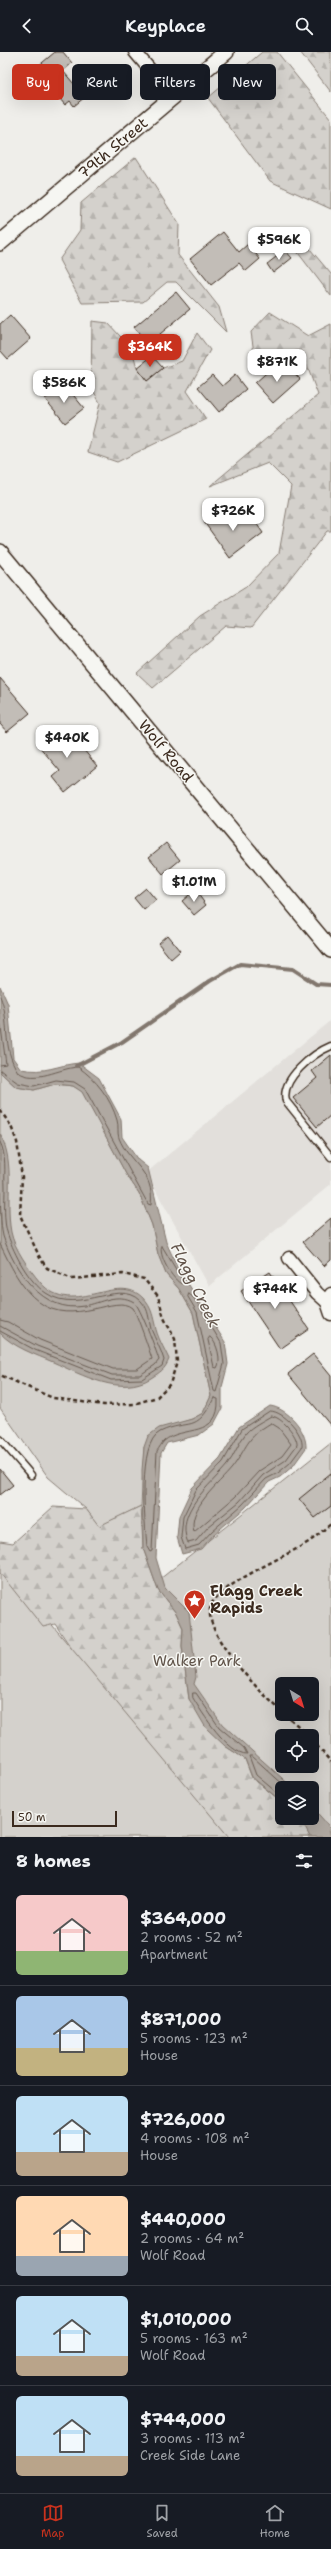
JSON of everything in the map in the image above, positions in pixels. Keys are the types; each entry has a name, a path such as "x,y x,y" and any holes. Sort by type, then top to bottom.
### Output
{"street":[{"path":"135,52 145,64"},
{"name":"79th Street","path":"210,66 226,52"},
{"name":"79th Street","path":"0,243 169,100"},
{"name":"Wolf Road","path":"0,552 331,950"},
{"path":"289,1258 317,1293 329,1298 331,1314"}],"lane":[{"path":"331,1046 317,1052 303,1064 289,1082 284,1095 286,1101 331,1157"},
{"path":"0,1439 31,1475"}],"path":[{"path":"0,1110 11,1126 17,1142 22,1177 20,1215 40,1258 47,1268 61,1276 72,1279 123,1274 144,1279 158,1296 164,1318 175,1339 177,1362 170,1384 157,1397 134,1404 104,1405 53,1398 0,1375"},
{"path":"275,1704 245,1674 224,1647 209,1617 212,1604 224,1591 311,1540 331,1524"},
{"path":"293,1721 301,1729"},
{"path":"319,1748 331,1762"}],"shaded area":[{"path":"331,1020 331,1184 209,1286 146,1173"}],"green space":[{"path":"262,52 277,52 331,119 331,209 270,181 209,100 210,96 218,89 218,100 276,100 276,64 248,64"},
{"path":"300,52 331,52 331,92"},
{"path":"136,157 179,224 178,255 219,307 226,332 176,282 167,282 143,302 82,303 59,260 80,230 81,203"},
{"path":"292,231 305,243 331,274 331,296 289,241"},
{"path":"270,312 308,336 331,324 331,531 327,531 251,628 226,626 153,688 137,673 200,616 246,587 279,553 291,486 268,463 210,486 318,395 301,350 255,360 251,332"},
{"path":"92,321 108,323 132,349 137,368 147,381 163,368 182,361 197,333 210,350 187,391 206,419 117,462 88,452 100,403 91,386"},
{"path":"0,1072 16,1087 34,1090 55,1084 73,1086 82,1091 126,1174 139,1193 152,1225 158,1254 166,1274 179,1289 193,1313 211,1396 203,1413 192,1419 177,1424 144,1447 141,1506 99,1527 86,1509 48,1477 0,1408"},
{"name":"Walker Park","path":"331,1443 331,1837 0,1837 0,1562 72,1649"},
{"path":"141,1506 143,1548 158,1590 176,1613 183,1628 182,1646 189,1699 225,1746 245,1759 252,1778 275,1796 275,1825 305,1825 310,1837 229,1837 72,1649 55,1624 43,1627 0,1573 0,1541 13,1543 53,1507 86,1509 99,1526"}],"water":[{"path":"0,986 8,1004 13,1058 21,1069 44,1070 79,1063 99,1078 121,1119 122,1137 138,1160 148,1168 166,1242 177,1266 225,1342 228,1364 222,1387 222,1409 214,1424 199,1435 167,1443 161,1453 156,1558 165,1588 189,1612 196,1677 194,1684 222,1724 285,1781 275,1781 275,1796 252,1777 245,1759 225,1746 206,1728 189,1699 182,1646 183,1628 176,1613 158,1590 143,1548 142,1470 144,1447 148,1436 159,1428 192,1419 203,1413 211,1396 193,1313 179,1289 166,1274 158,1254 152,1225 139,1193 126,1174 82,1092 73,1086 55,1084 34,1090 16,1087 0,1072"},
{"path":"0,1134 8,1157 9,1220 11,1232 15,1245 22,1258 40,1282 53,1293 67,1297 124,1289 136,1293 147,1303 153,1316 157,1334 169,1359 164,1368 151,1378 139,1383 127,1385 114,1385 102,1382 76,1373 25,1350 5,1338 0,1333"},
{"path":"270,1406 283,1411 295,1421 303,1434 306,1448 293,1466 280,1477 269,1482 245,1508 214,1534 201,1549 182,1554 177,1537 179,1516 192,1488 220,1459 239,1427"},
{"path":"319,1815 328,1825 331,1837 310,1837 304,1825 319,1825"}],"building":[{"path":"55,52 63,52 72,63 64,70 64,64 41,64"},
{"path":"64,72 72,82 72,100 81,100 74,106 70,101 65,105 61,100 64,100"},
{"path":"223,232 239,252 248,244 260,259 246,271 239,263 211,285 190,259"},
{"path":"285,250 292,258 273,273 267,264"},
{"path":"176,292 190,309 148,344 134,327"},
{"path":"10,315 31,339 8,359 0,350 0,324"},
{"path":"152,356 163,368 147,381 137,368"},
{"path":"287,365 300,379 273,403 255,383 274,366 279,373"},
{"path":"212,375 222,386 235,375 246,389 219,412 198,387"},
{"path":"64,384 84,408 65,423 45,399"},
{"path":"223,509 234,524 249,513 263,533 230,558 204,522"},
{"path":"0,678 30,713 7,732 0,724"},
{"path":"58,728 69,742 74,738 97,766 65,792 53,777 60,771 38,745"},
{"path":"166,843 180,860 163,874 149,857"},
{"path":"146,888 156,900 144,910 134,898"},
{"path":"195,890 206,905 194,915 182,901"},
{"path":"167,935 180,951 171,959 158,943"},
{"path":"331,1055 331,1115 317,1127 293,1098 317,1078 312,1071"},
{"path":"331,1218 331,1260 324,1266 303,1242"},
{"path":"270,1272 309,1329 280,1349 241,1291"},
{"path":"313,1354 331,1376 331,1426 288,1374"},
{"path":"0,1469 13,1485 0,1495"},
{"path":"331,1473 331,1506 315,1518 299,1499"}],"waterway":[{"path":"76,1066 122,1042 210,981 240,964 293,969 316,984 331,985"}],"place":[{"name":"Flagg Creek Rapids","path":"194,1620"}],"water label":[{"name":"Flagg Creek","path":"196,1285"}]}
